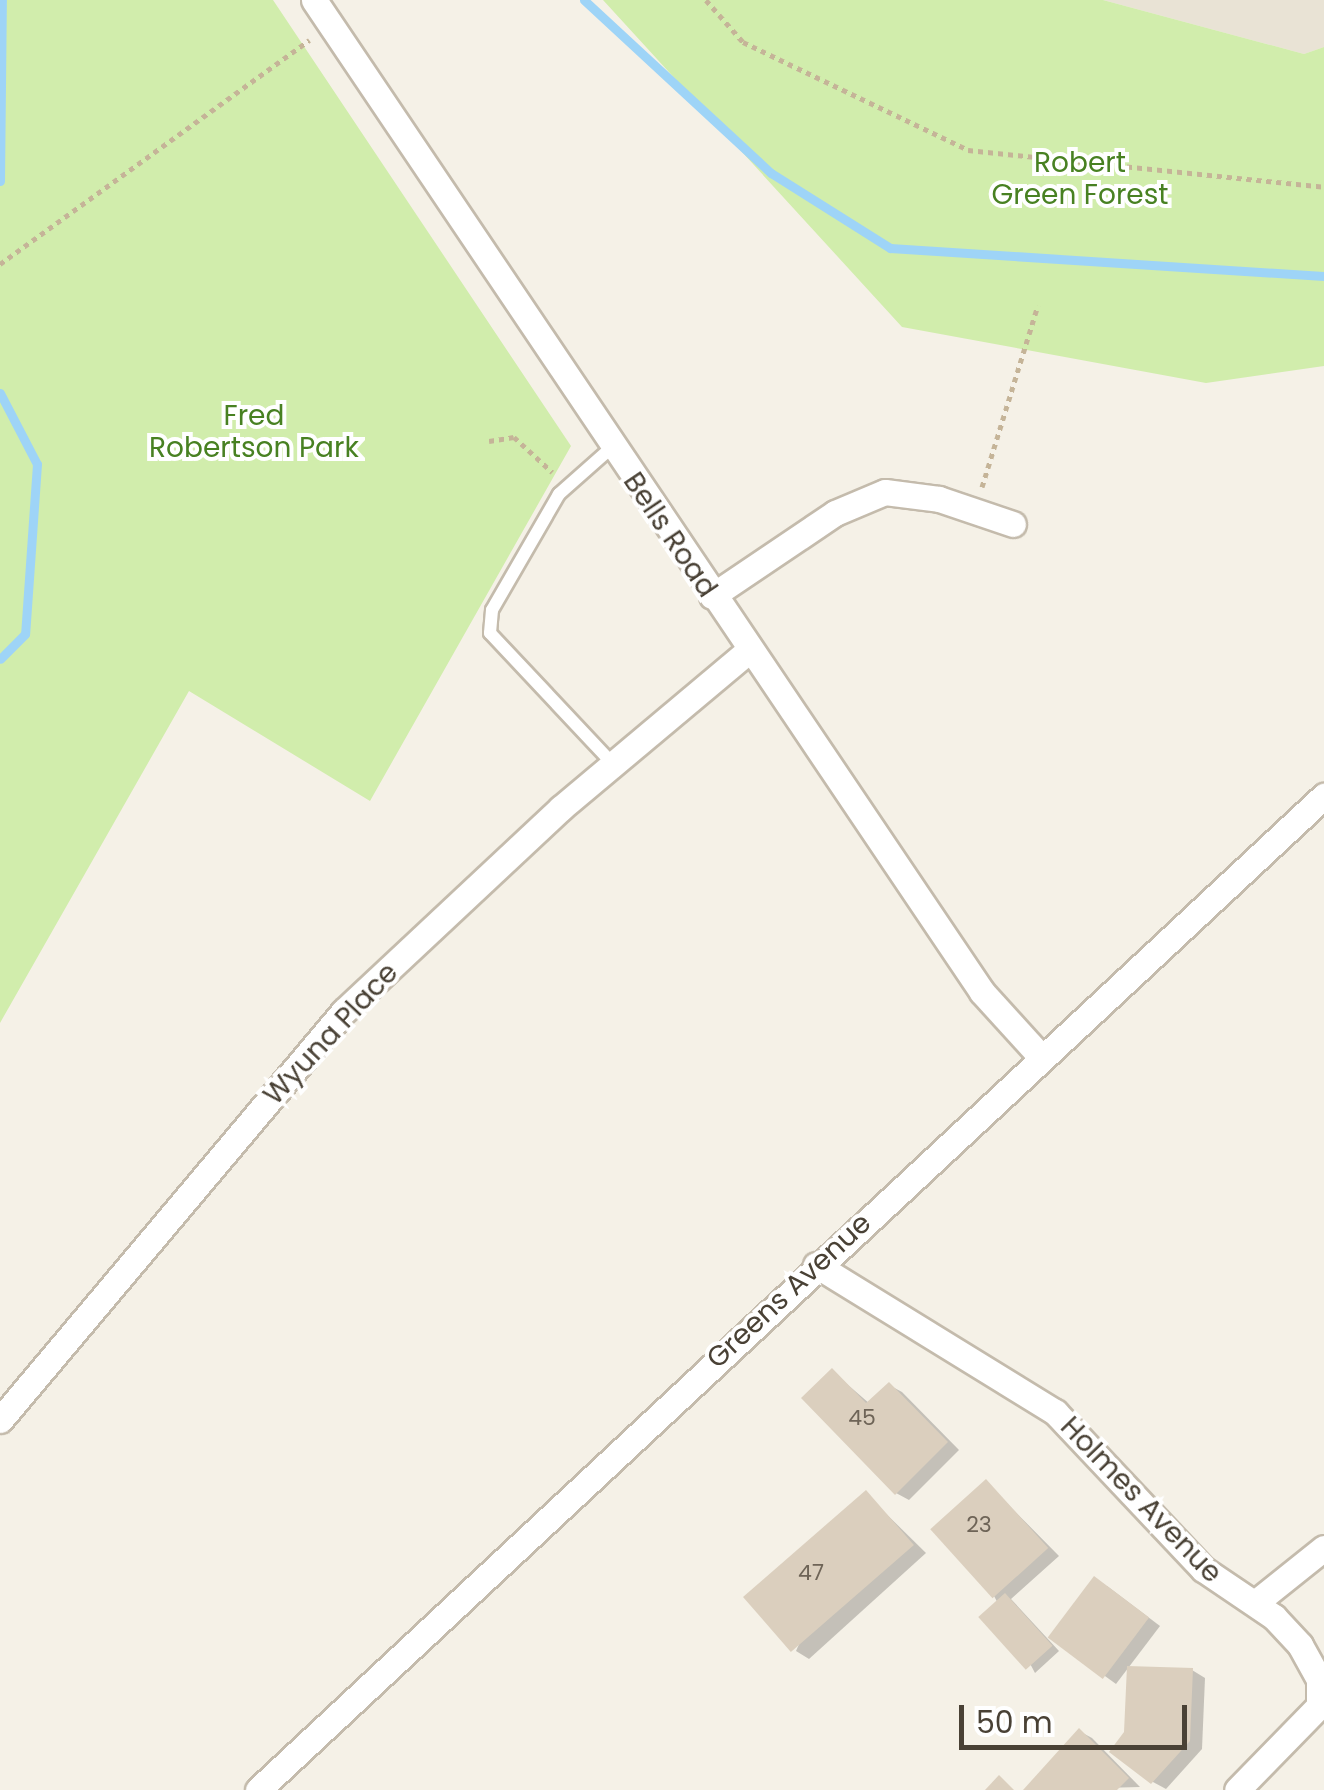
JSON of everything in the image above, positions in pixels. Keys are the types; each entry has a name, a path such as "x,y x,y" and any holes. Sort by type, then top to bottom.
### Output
{"street":[{"name":"Bells Road","path":"314,0 611,448 982,992 1042,1058"},
{"path":"712,596 861,499 912,493 975,509 1014,524"},
{"name":"Wyuna Place","path":"0,1420 344,1011 612,763 749,650"},
{"name":"Greens Avenue","path":"258,1790 816,1265 1324,796"},
{"name":"Holmes Avenue","path":"816,1265 1055,1412 1203,1569 1256,1603 1288,1630 1313,1665 1322,1706 1238,1790"},
{"path":"1256,1603 1324,1548"}],"lane":[{"path":"611,448 558,494 492,610 490,634 612,763"}],"path":[{"path":"706,0 742,42 968,150 1324,186"},
{"path":"0,264 316,36"},
{"path":"975,509 1038,305"},
{"path":"489,441 514,436 537,451 560,482"}],"shaded area":[{"path":"1103,0 1324,0 1324,47 1304,54"}],"green space":[{"name":"Fred Robertson Park","path":"0,0 273,0 571,446 370,801 189,691 0,1023"},
{"name":"Robert Green Forest","path":"603,0 1103,0 1304,54 1324,47 1324,366 1206,383 902,327"}],"building":[{"path":"832,1368 866,1403 889,1382 948,1442 895,1495 801,1398"},
{"path":"986,1479 1048,1548 992,1598 930,1529"},
{"path":"866,1490 914,1545 791,1652 743,1597"},
{"path":"1094,1576 1149,1618 1103,1679 1048,1637"},
{"path":"1005,1593 1053,1646 1026,1670 978,1617"},
{"path":"1127,1666 1193,1668 1190,1741 1151,1784 1109,1752 1124,1732"},
{"path":"1079,1728 1129,1778 1117,1790 1023,1790"},
{"path":"999,1775 1014,1790 985,1790"}],"waterway":[{"path":"0,181 2,0"},
{"path":"584,0 771,173 890,248 1324,276"},
{"path":"0,393 37,464 25,634 0,659"}]}
